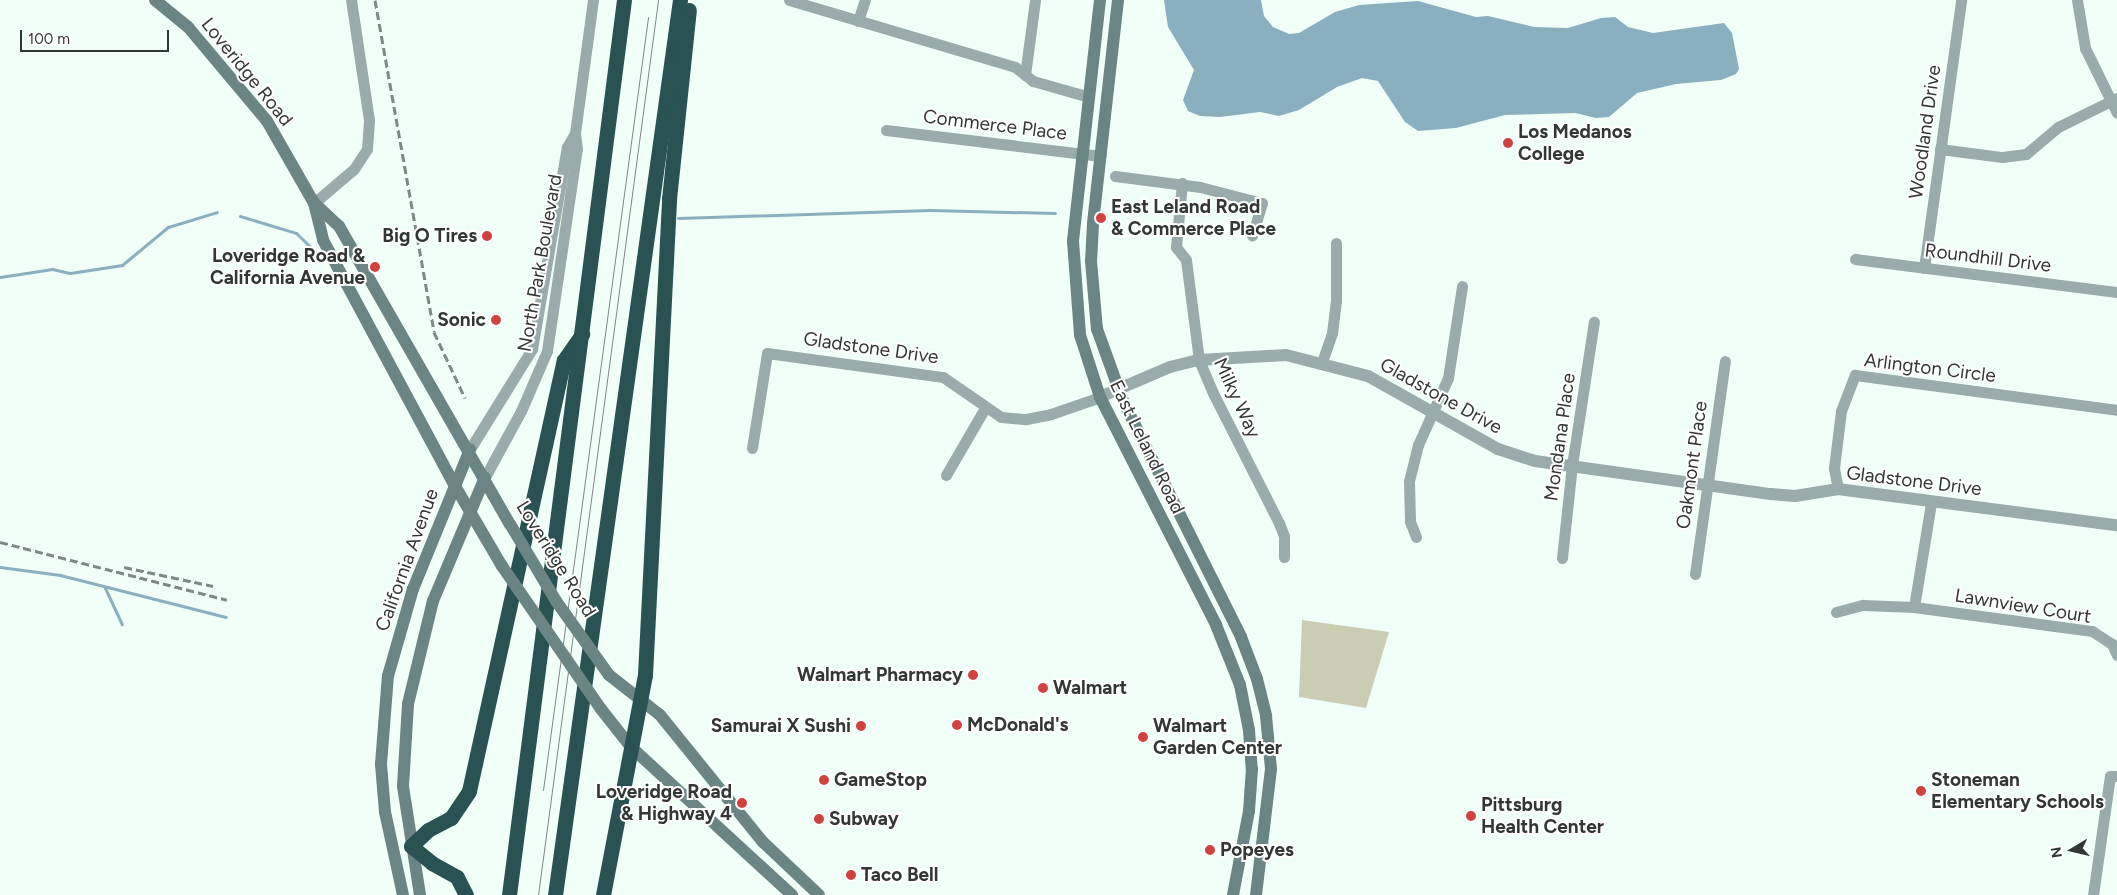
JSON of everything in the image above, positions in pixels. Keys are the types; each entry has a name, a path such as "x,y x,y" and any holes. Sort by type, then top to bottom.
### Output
{"highway":[{"path":"509,895 583,332 624,0"},
{"path":"555,895 680,0"},
{"path":"603,895 639,698 645,675 669,199 690,0"},
{"path":"466,895 457,877 432,863 411,846 428,830 451,818 469,791 564,360 583,332"}],"main road":[{"name":"Loveridge Road","path":"155,0 188,27 264,117 314,203 323,240 470,515 502,566 601,709 631,747 792,895"},
{"name":"East Leland Road","path":"1100,0 1081,153 1073,241 1075,302 1088,366 1100,397 1216,625 1244,700 1251,744 1251,795 1233,895"},
{"name":"East Leland Road","path":"1118,0 1100,156 1091,261 1097,329 1119,389 1241,637 1261,694 1270,769 1256,895"},
{"name":"Loveridge Road","path":"314,203 339,226 470,449 510,524 556,600 609,674 660,715 763,842 819,895"},
{"name":"California Avenue","path":"403,895 385,812 382,764 384,710 395,646 410,597 470,449"},
{"name":"California Avenue","path":"420,895 403,786 408,704 432,601 485,477"}],"street":[{"path":"314,203 354,169 367,149 369,120 352,0"},
{"name":"North Park Boulevard","path":"485,477 521,412 547,351 577,149 575,133 593,0"},
{"path":"789,0 1015,67 1033,81 1089,97"},
{"path":"858,21 865,0"},
{"path":"1025,75 1036,0"},
{"name":"Woodland Drive","path":"1924,268 1961,0"},
{"path":"2077,0 2085,48 2114,100 2117,113"},
{"path":"1940,149 2002,157 2026,154 2058,127 2114,100"},
{"name":"Commerce Place","path":"886,130 1100,156"},
{"name":"North Park Boulevard","path":"470,449 532,348 566,146 575,133"},
{"path":"1115,176 1182,183 1262,203 1252,235"},
{"name":"Milky Way","path":"1182,183 1176,247 1186,260 1199,360 1216,400 1279,523 1284,536 1284,557"},
{"path":"1322,362 1332,333 1336,300 1336,243"},
{"name":"Roundhill Drive","path":"1855,259 2117,292"},
{"path":"1416,537 1410,521 1409,481 1418,445 1448,378 1462,286"},
{"name":"Mondana Place","path":"1562,558 1572,465 1594,322"},
{"name":"Gladstone Drive","path":"752,448 768,352 944,377 985,408 1002,417 1026,419 1076,408 1170,367 1199,360 1286,355 1322,362 1368,376 1498,449 1535,461 1707,486 1796,496 1838,489 1931,503 2117,525"},
{"name":"Oakmont Place","path":"1695,574 1725,361"},
{"name":"Arlington Circle","path":"1838,489 1834,468 1842,411 1855,375 2117,410"},
{"path":"946,475 985,408"},
{"path":"1914,607 1931,503"},
{"name":"Lawnview Court","path":"1836,612 1863,606 1914,607 2092,631 2112,644 2117,655"},
{"path":"2093,895 2110,776 2117,776"}],"green space":[{"path":"1302,620 1389,632 1366,708 1299,697"}],"water":[{"path":"1164,0 1261,0 1264,16 1273,27 1289,34 1299,33 1335,12 1359,5 1418,1 1476,17 1488,16 1534,27 1568,28 1601,18 1615,17 1628,27 1653,33 1724,23 1732,33 1739,69 1736,74 1721,80 1676,84 1637,93 1609,117 1596,118 1575,113 1505,115 1456,128 1418,131 1405,122 1378,81 1362,78 1337,87 1299,110 1279,116 1260,112 1220,117 1200,116 1188,111 1183,100 1194,70 1168,27"}],"waterway":[{"path":"678,218 930,210 1055,213"},
{"path":"0,277 52,269 70,273 122,265 168,227 217,212"},
{"path":"240,216 296,233 317,253"},
{"path":"0,567 60,575 226,617"},
{"path":"105,588 122,624"}],"tram line":[{"path":"538,895 658,0"},
{"path":"543,790 648,17"}],"railway":[{"path":"375,0 434,332 465,398"},
{"path":"0,542 227,600"},
{"path":"124,567 213,586"}],"place":[{"name":"Los Medanos College","path":"1508,143"},
{"name":"East Leland Road & Commerce Place","path":"1101,218"},
{"name":"Big O Tires","path":"487,236"},
{"name":"Loveridge Road & California Avenue","path":"375,267"},
{"name":"Sonic","path":"496,320"},
{"name":"Walmart Pharmacy","path":"973,675"},
{"name":"Walmart","path":"1043,688"},
{"name":"McDonald's","path":"957,725"},
{"name":"Samurai X Sushi","path":"861,726"},
{"name":"Walmart Garden Center","path":"1143,737"},
{"name":"GameStop","path":"824,780"},
{"name":"Stoneman Elementary Schools","path":"1921,791"},
{"name":"Loveridge Road & Highway 4","path":"742,803"},
{"name":"Pittsburg Health Center","path":"1471,816"},
{"name":"Subway","path":"819,819"},
{"name":"Popeyes","path":"1210,850"},
{"name":"Taco Bell","path":"851,875"}]}
